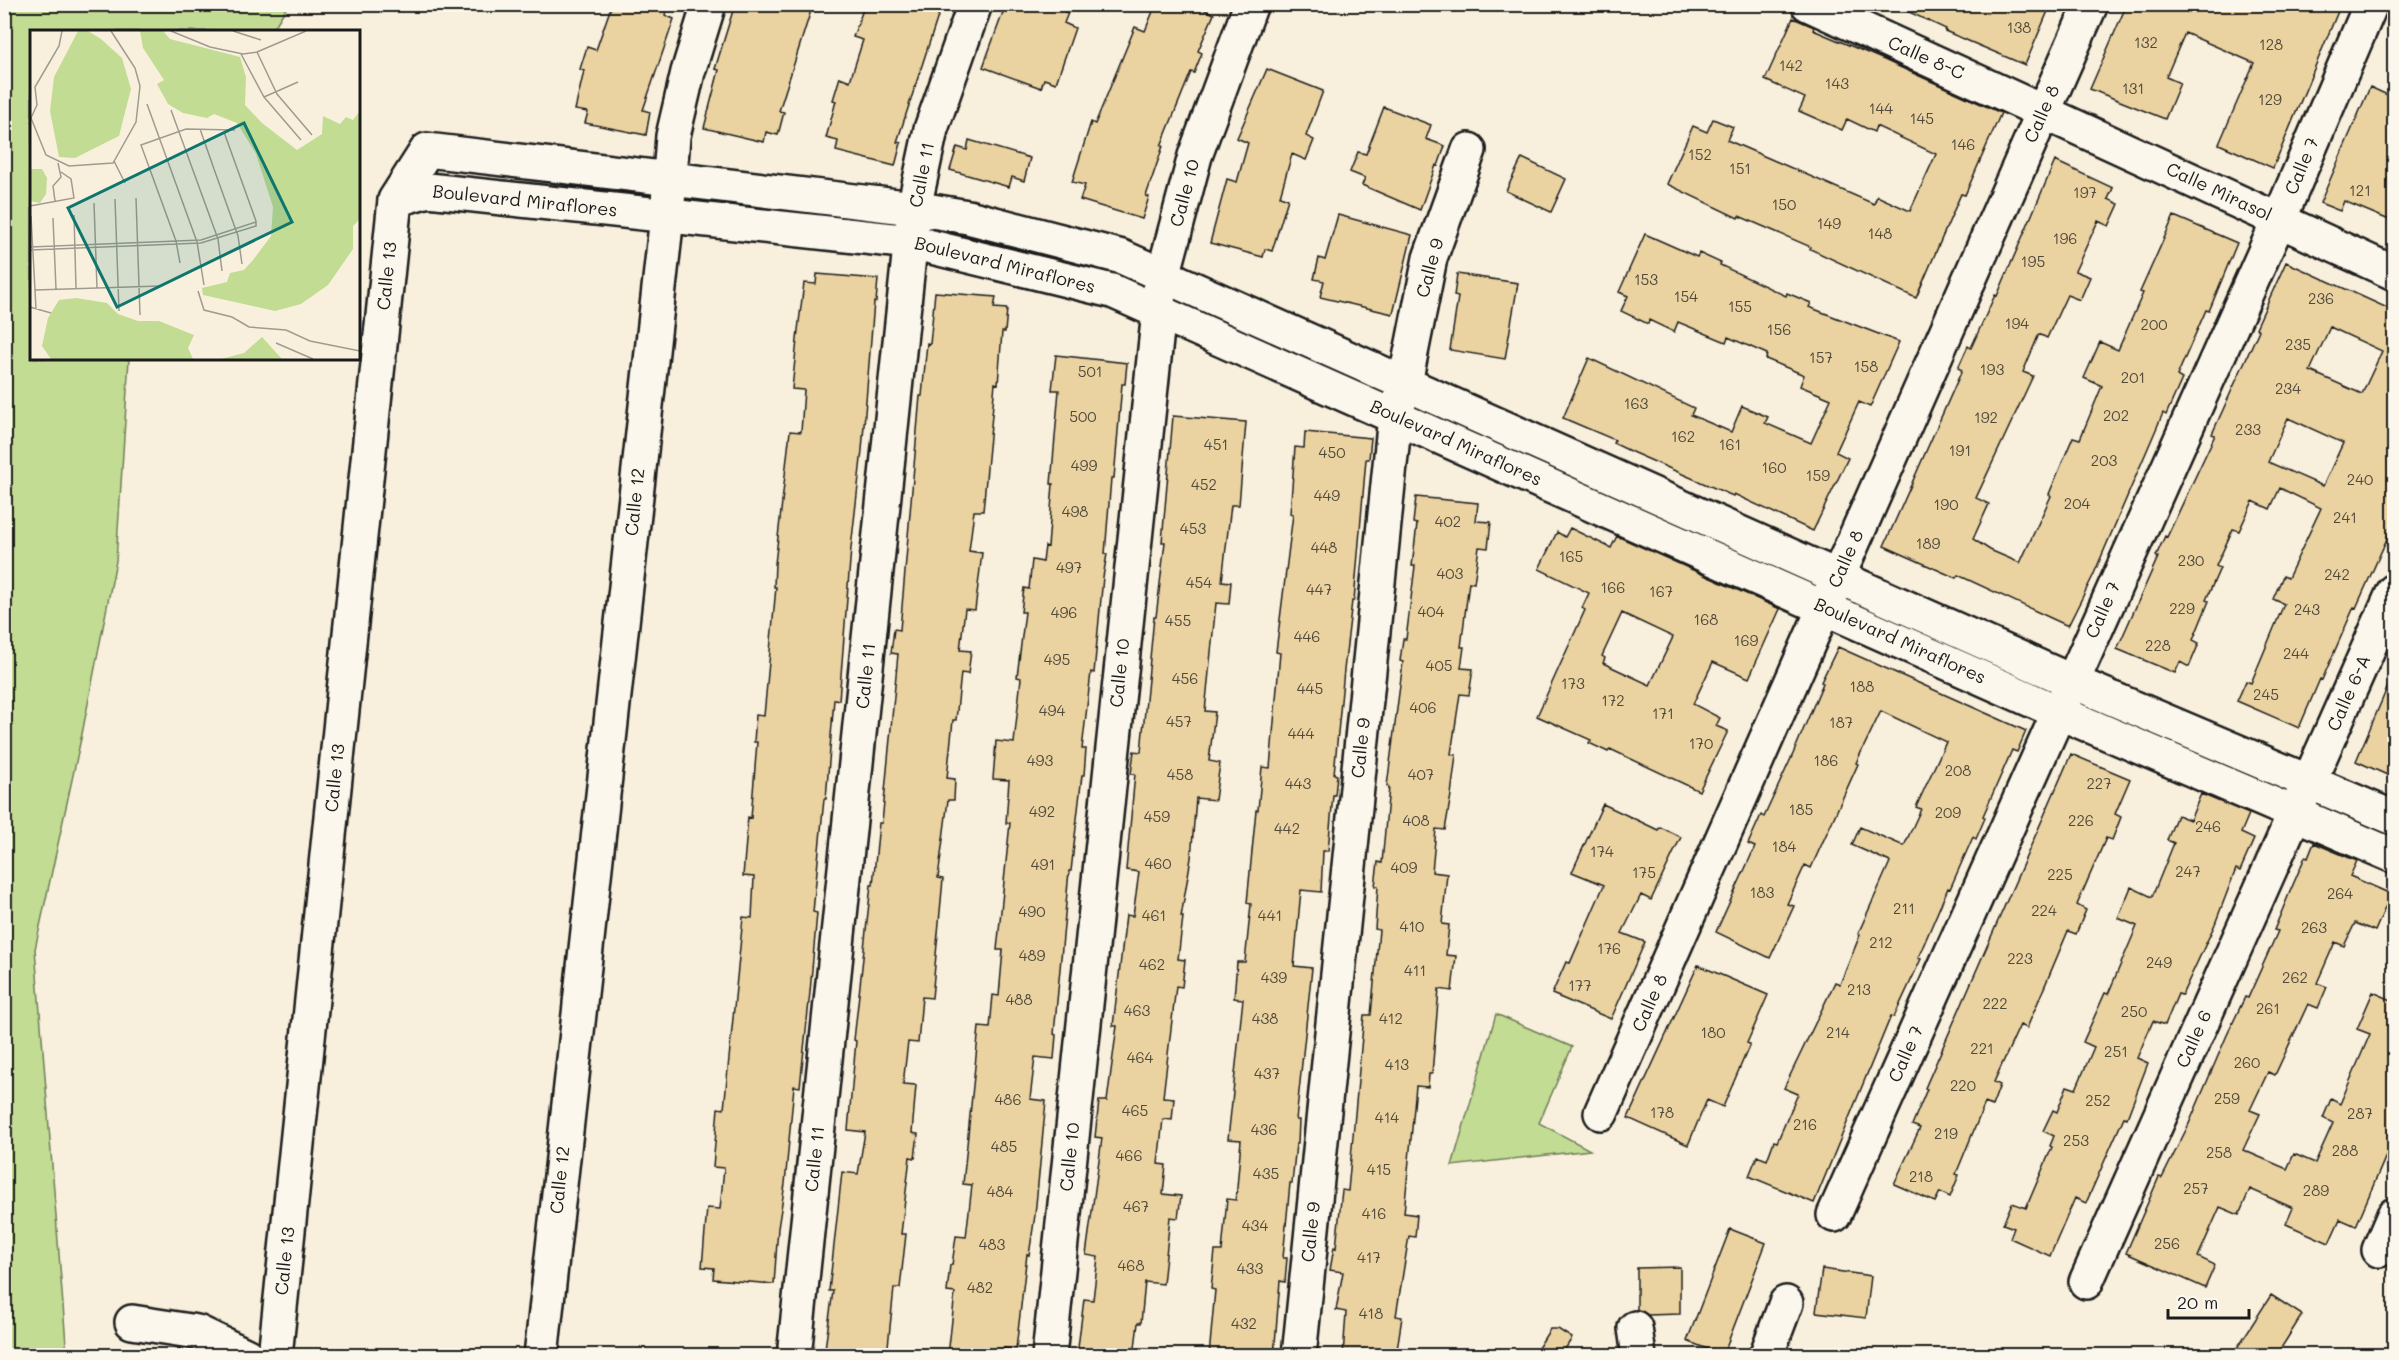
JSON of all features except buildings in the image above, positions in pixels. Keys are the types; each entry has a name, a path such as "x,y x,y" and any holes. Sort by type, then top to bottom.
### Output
{"street":[{"name":"Calle 12","path":"541,1356 667,216 673,136 709,4"},
{"name":"Calle 11","path":"794,1356 914,208 931,129 975,4"},
{"name":"Calle 10","path":"1049,1356 1159,311 1158,295 1195,156 1251,4"},
{"name":"Calle 8-C","path":"1808,4 2044,111"},
{"name":"Calle 8","path":"1601,1113 2091,4"},
{"name":"Calle 7","path":"1834,1215 2279,220 2372,4"},
{"name":"Calle Mirasol","path":"2044,111 2394,273"},
{"name":"Boulevard Miraflores","path":"395,200 427,150 914,208 968,217 1122,257 2071,681 2303,796 2394,856"},
{"name":"Calle 9","path":"1299,1356 1395,416 1405,383 1430,258 1469,150"},
{"name":"Boulevard Miraflores","path":"395,200 428,190 911,242 1112,291 2058,712 2303,796 2394,818"},
{"name":"Calle 13","path":"275,1356 395,200"},
{"name":"Calle 6-A","path":"2303,796 2394,591"},
{"name":"Calle 6","path":"2086,1282 2303,796"},
{"path":"2379,1250 2394,1215"},
{"path":"1766,1356 1786,1303"},
{"path":"132,1322 197,1332 247,1356"}],"green space":[{"path":"5,4 288,5 273,30 30,30 30,360 129,360 116,561 82,734 35,949 67,1356 4,1355"},
{"path":"1496,1014 1572,1047 1539,1123 1590,1150 1452,1166"}]}
